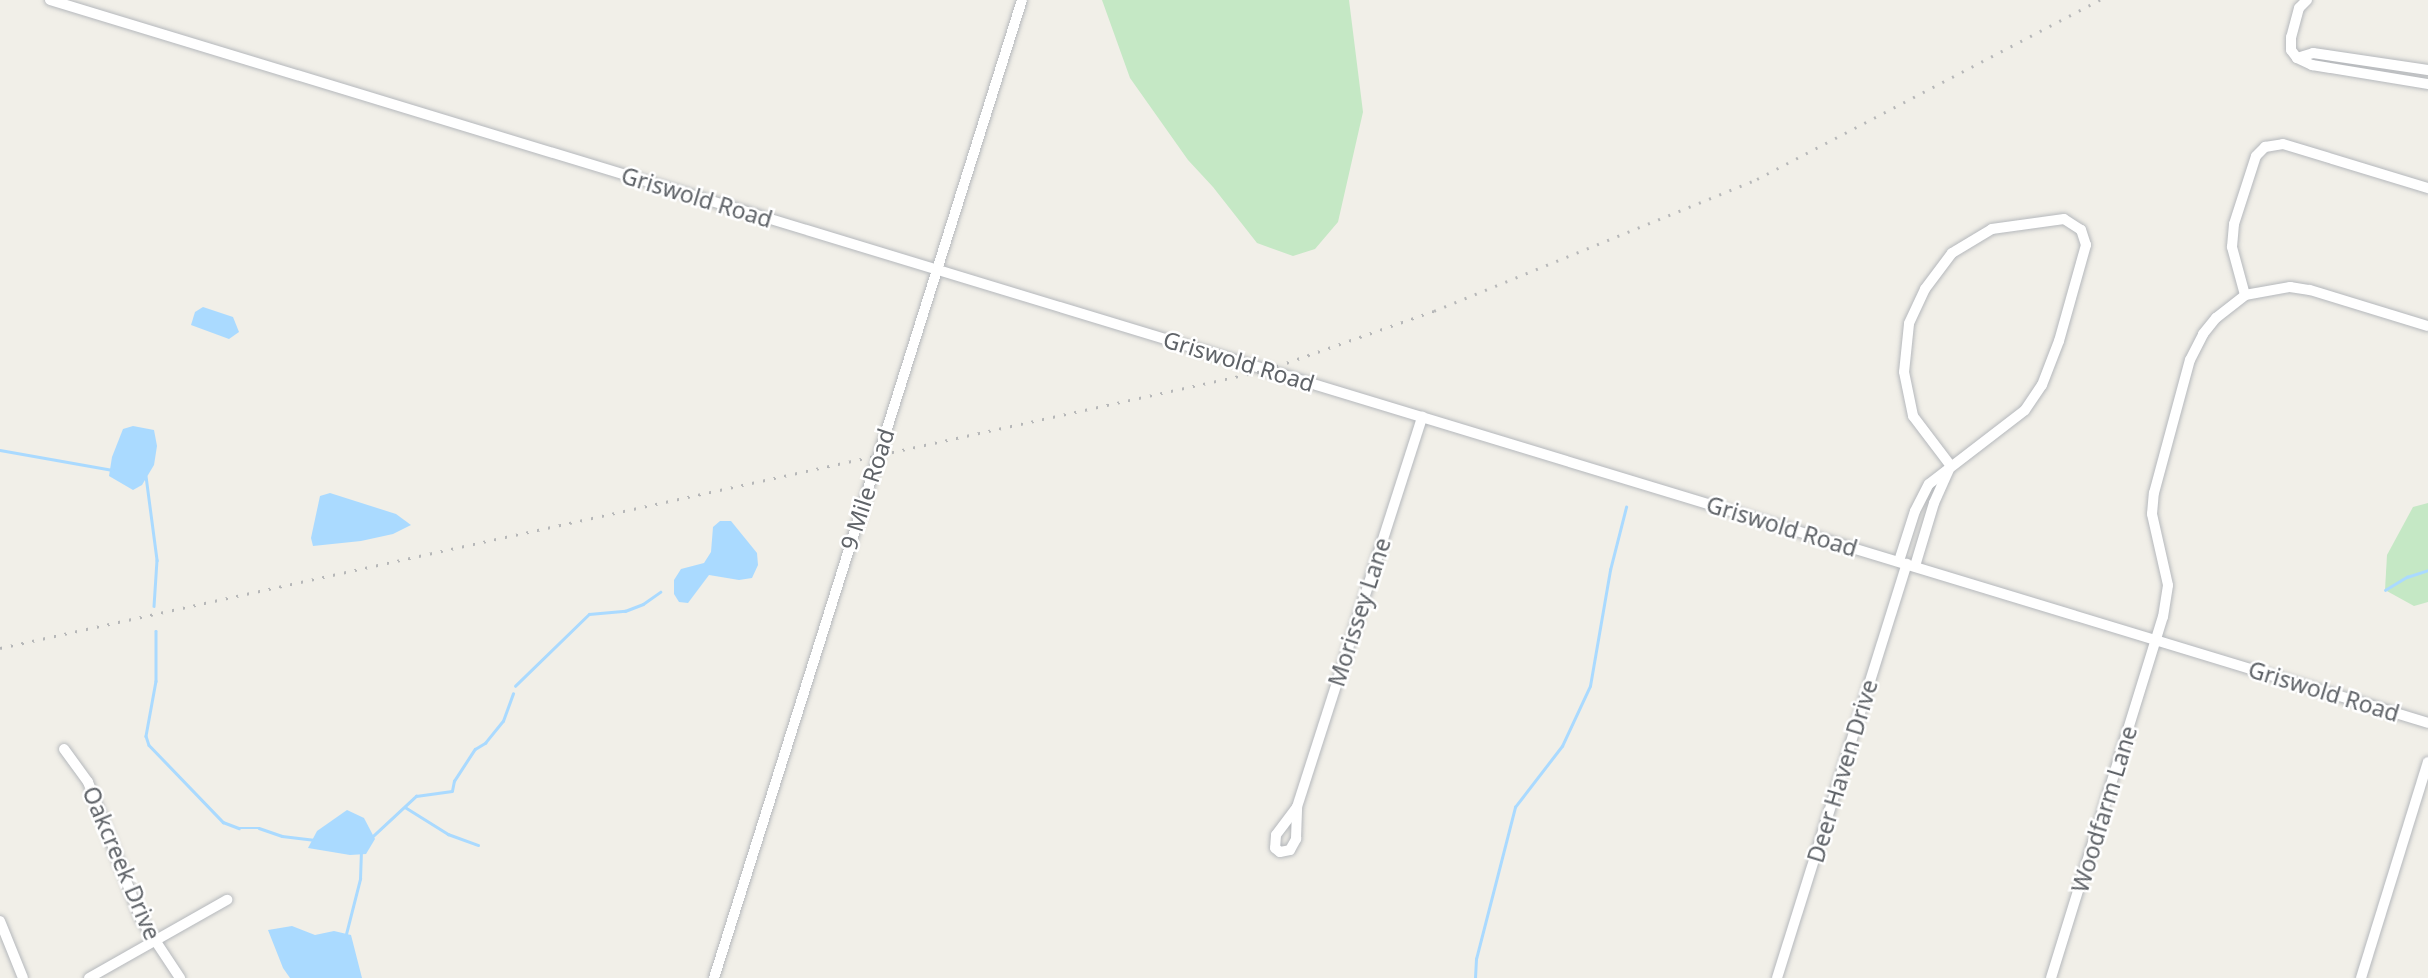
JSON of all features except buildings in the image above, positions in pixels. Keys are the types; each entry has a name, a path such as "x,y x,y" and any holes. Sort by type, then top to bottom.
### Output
{"street":[{"name":"Griswold Road","path":"50,0 2428,723"},
{"name":"9 Mile Road","path":"714,978 1022,0"},
{"path":"2307,0 2299,8 2291,37 2291,50 2297,58 2312,65 2428,84"},
{"path":"2297,58 2313,53 2428,70"},
{"path":"2428,188 2283,144 2265,146 2256,156 2234,224 2232,247 2245,295 2290,288 2310,290 2428,326"},
{"path":"1907,564 1919,502 1929,484 2025,410 2042,385 2059,341 2086,245 2081,230 2064,219 1992,229 1952,253 1925,289 1909,324 1904,372 1913,416 1951,466"},
{"name":"Woodfarm Lane","path":"2051,978 2155,640 2168,585 2152,514 2154,492 2190,360 2216,318 2245,295"},
{"name":"Morissey Lane","path":"1297,807 1422,417"},
{"path":"1907,564 1951,466"},
{"name":"Deer Haven Drive","path":"1777,978 1907,564"},
{"name":"Oakcreek Drive","path":"64,749 88,782 130,894 153,939 180,978"},
{"path":"2361,978 2428,762"},
{"path":"89,978 153,939 226,900"},
{"path":"0,921 23,978"}],"green space":[{"path":"1102,0 1349,0 1363,112 1338,222 1315,249 1293,256 1257,243 1188,160 1130,78"},
{"path":"2428,503 2428,602 2414,606 2385,590 2387,555 2413,507"}],"water":[{"path":"203,307 233,317 239,332 229,339 191,325 195,312"},
{"path":"133,426 154,430 157,446 154,465 142,485 133,490 109,476 112,457 123,429"},
{"path":"330,493 396,514 411,525 393,534 361,541 313,546 311,538 320,496"},
{"path":"720,521 731,521 757,553 758,565 752,578 739,580 709,575 688,603 679,602 674,594 674,580 681,569 704,563 711,552 713,527"},
{"path":"347,810 364,818 375,839 366,854 350,855 308,848 317,831"},
{"path":"292,926 315,935 334,931 351,935 362,978 290,978 283,968 268,930"}],"waterway":[{"path":"0,450 112,470"},
{"path":"146,476 157,560 154,606"},
{"path":"1475,978 1476,959 1515,807 1562,746 1590,686 1610,570 1626,507"},
{"path":"2385,590 2407,577 2428,570"},
{"path":"515,686 589,614 625,611 643,604 660,592"},
{"path":"156,631 156,681 146,736 149,745 223,822 239,828 259,828 282,836 313,840"},
{"path":"373,836 416,796 452,791 454,781 475,749 485,743 503,721 513,694"},
{"path":"405,807 448,834 478,845"},
{"path":"346,934 360,879 361,852"}],"railway":[{"path":"0,648 1266,370 1434,311 1757,179 2100,0"}]}
